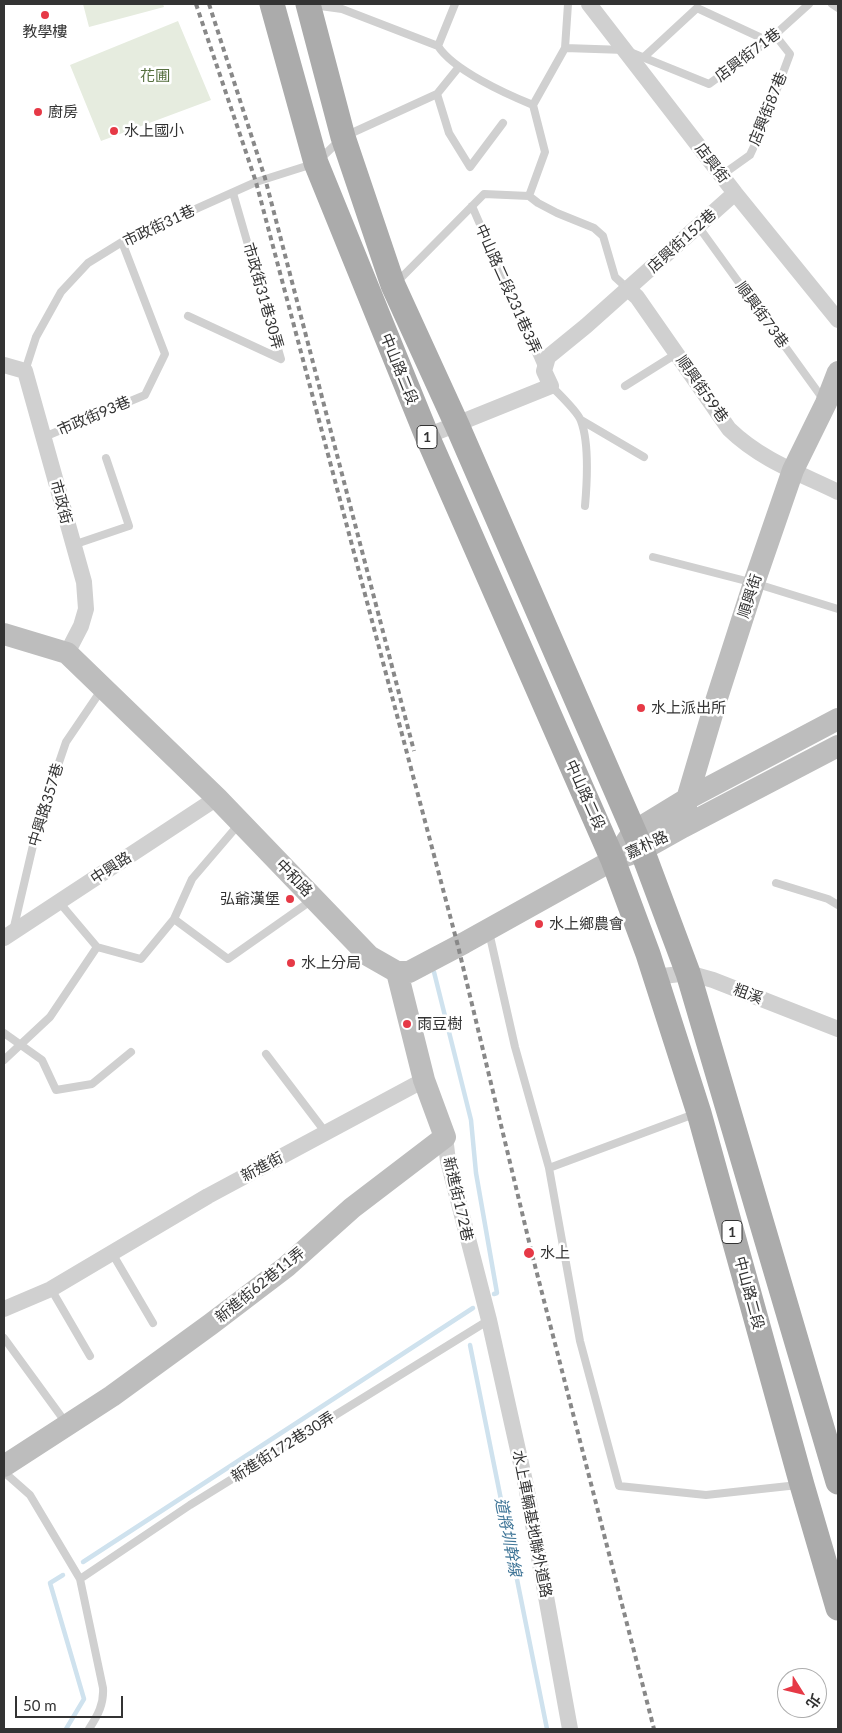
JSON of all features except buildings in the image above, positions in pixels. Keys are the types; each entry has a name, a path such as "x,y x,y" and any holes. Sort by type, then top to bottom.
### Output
{"main road":[{"name":"中山路二段","path":"272,4 316,163 427,436 613,860 656,977 699,1113 838,1608"},
{"name":"中山路二段","path":"309,4 343,137 393,285 457,425 637,841 688,972 837,1479"},
{"name":"1","path":"802,1485 837,1479"}],"street":[{"name":"店興街","path":"589,4 735,193 838,320"},
{"name":"店興街152巷","path":"547,378 548,357 628,289 735,193"},
{"name":"順興街59巷","path":"628,289 637,297 729,428 751,448 771,461 838,492"},
{"path":"4,365 25,371"},
{"name":"市政街","path":"25,371 84,582 86,609 81,626 67,652"},
{"name":"順興街","path":"683,827 687,799 754,583 793,470 826,403 838,372"},
{"path":"427,436 457,425 547,378"},
{"name":"中和路","path":"4,634 67,652 241,822 369,956 397,972"},
{"name":"嘉朴路","path":"613,860 687,799 838,719"},
{"name":"嘉朴路","path":"637,841 683,827 838,746"},
{"name":"中興路","path":"8,936 217,798"},
{"path":"424,1080 397,972 409,972 613,860"},
{"name":"粗溪","path":"656,977 688,972 838,1029"},
{"name":"新進街","path":"4,1309 51,1289 208,1196 424,1080"},
{"name":"新進街172巷","path":"424,1080 445,1137 448,1161 489,1320"},
{"name":"新進街62巷11弄","path":"4,1466 112,1396 212,1324 286,1267 352,1208 445,1137"},
{"name":"水上車輛基地聯外道路","path":"489,1320 526,1486 570,1729"}],"lane":[{"path":"309,4 342,9 438,46 443,55 458,68 533,105"},
{"path":"438,46 455,4"},
{"path":"529,196 545,152 533,105 565,48 568,4"},
{"name":"店興街71巷","path":"565,48 625,50 709,84 768,41 809,4"},
{"path":"832,4 838,8"},
{"path":"644,57 697,8 768,41"},
{"name":"店興街87巷","path":"722,175 750,155 762,129 790,54 775,35"},
{"path":"458,68 437,94 449,133 470,167 503,123"},
{"name":"市政街31巷","path":"25,371 36,338 61,292 88,263 122,242 233,192 265,178 316,163 343,137 437,94"},
{"name":"市政街31巷30弄","path":"188,316 281,359 233,192"},
{"path":"393,285 484,194 529,196 557,213 594,228 603,236 615,277 628,289"},
{"name":"中山路二段231巷3弄","path":"472,206 547,378 581,420"},
{"name":"順興街73巷","path":"698,226 826,403"},
{"name":"市政街93巷","path":"44,437 145,395 165,354 122,242"},
{"path":"625,386 676,354"},
{"path":"581,420 644,456"},
{"path":"581,420 588,480 585,506"},
{"path":"73,545 129,526 106,458"},
{"path":"654,557 754,583 838,609"},
{"name":"中興路357巷","path":"8,936 38,824 66,742 103,687"},
{"path":"59,902 98,948 141,959 174,919 192,880 241,822"},
{"path":"776,883 828,899 838,906"},
{"path":"174,919 228,959 313,898"},
{"path":"488,928 515,1046 549,1168 580,1341 619,1486 706,1495 802,1485"},
{"path":"4,1060 50,1017 98,948"},
{"path":"4,1033 42,1060 56,1090 92,1084 131,1052"},
{"path":"266,1054 326,1133"},
{"path":"549,1168 699,1113"},
{"path":"112,1253 153,1323"},
{"path":"51,1289 90,1356"},
{"name":"新進街172巷30弄","path":"80,1579 190,1505 489,1320"},
{"path":"4,1338 68,1424"},
{"path":"4,1472 30,1494 80,1579 104,1700 98,1715 89,1729"}],"green space":[{"path":"83,4 163,4 164,7 89,27"},
{"name":"花圃","path":"178,21 211,100 101,141 70,65"}],"waterway":[{"path":"434,972 471,1120 476,1173 497,1293 494,1294"},
{"path":"83,1562 473,1308"},
{"name":"道將圳幹線","path":"470,1345 547,1729"},
{"path":"63,1575 50,1583 84,1699 66,1729"}],"railway":[{"path":"196,4 256,182 458,946 532,1254 654,1729"},
{"path":"209,4 265,178 414,751"}],"place":[{"name":"教學樓","path":"45,15"},
{"name":"廚房","path":"38,112"},
{"name":"水上國小","path":"114,131"},
{"name":"水上派出所","path":"641,708"},
{"name":"弘爺漢堡","path":"290,899"},
{"name":"水上鄉農會","path":"539,924"},
{"name":"水上分局","path":"291,963"},
{"name":"雨豆樹","path":"407,1024"},
{"name":"水上","path":"529,1253"}]}
